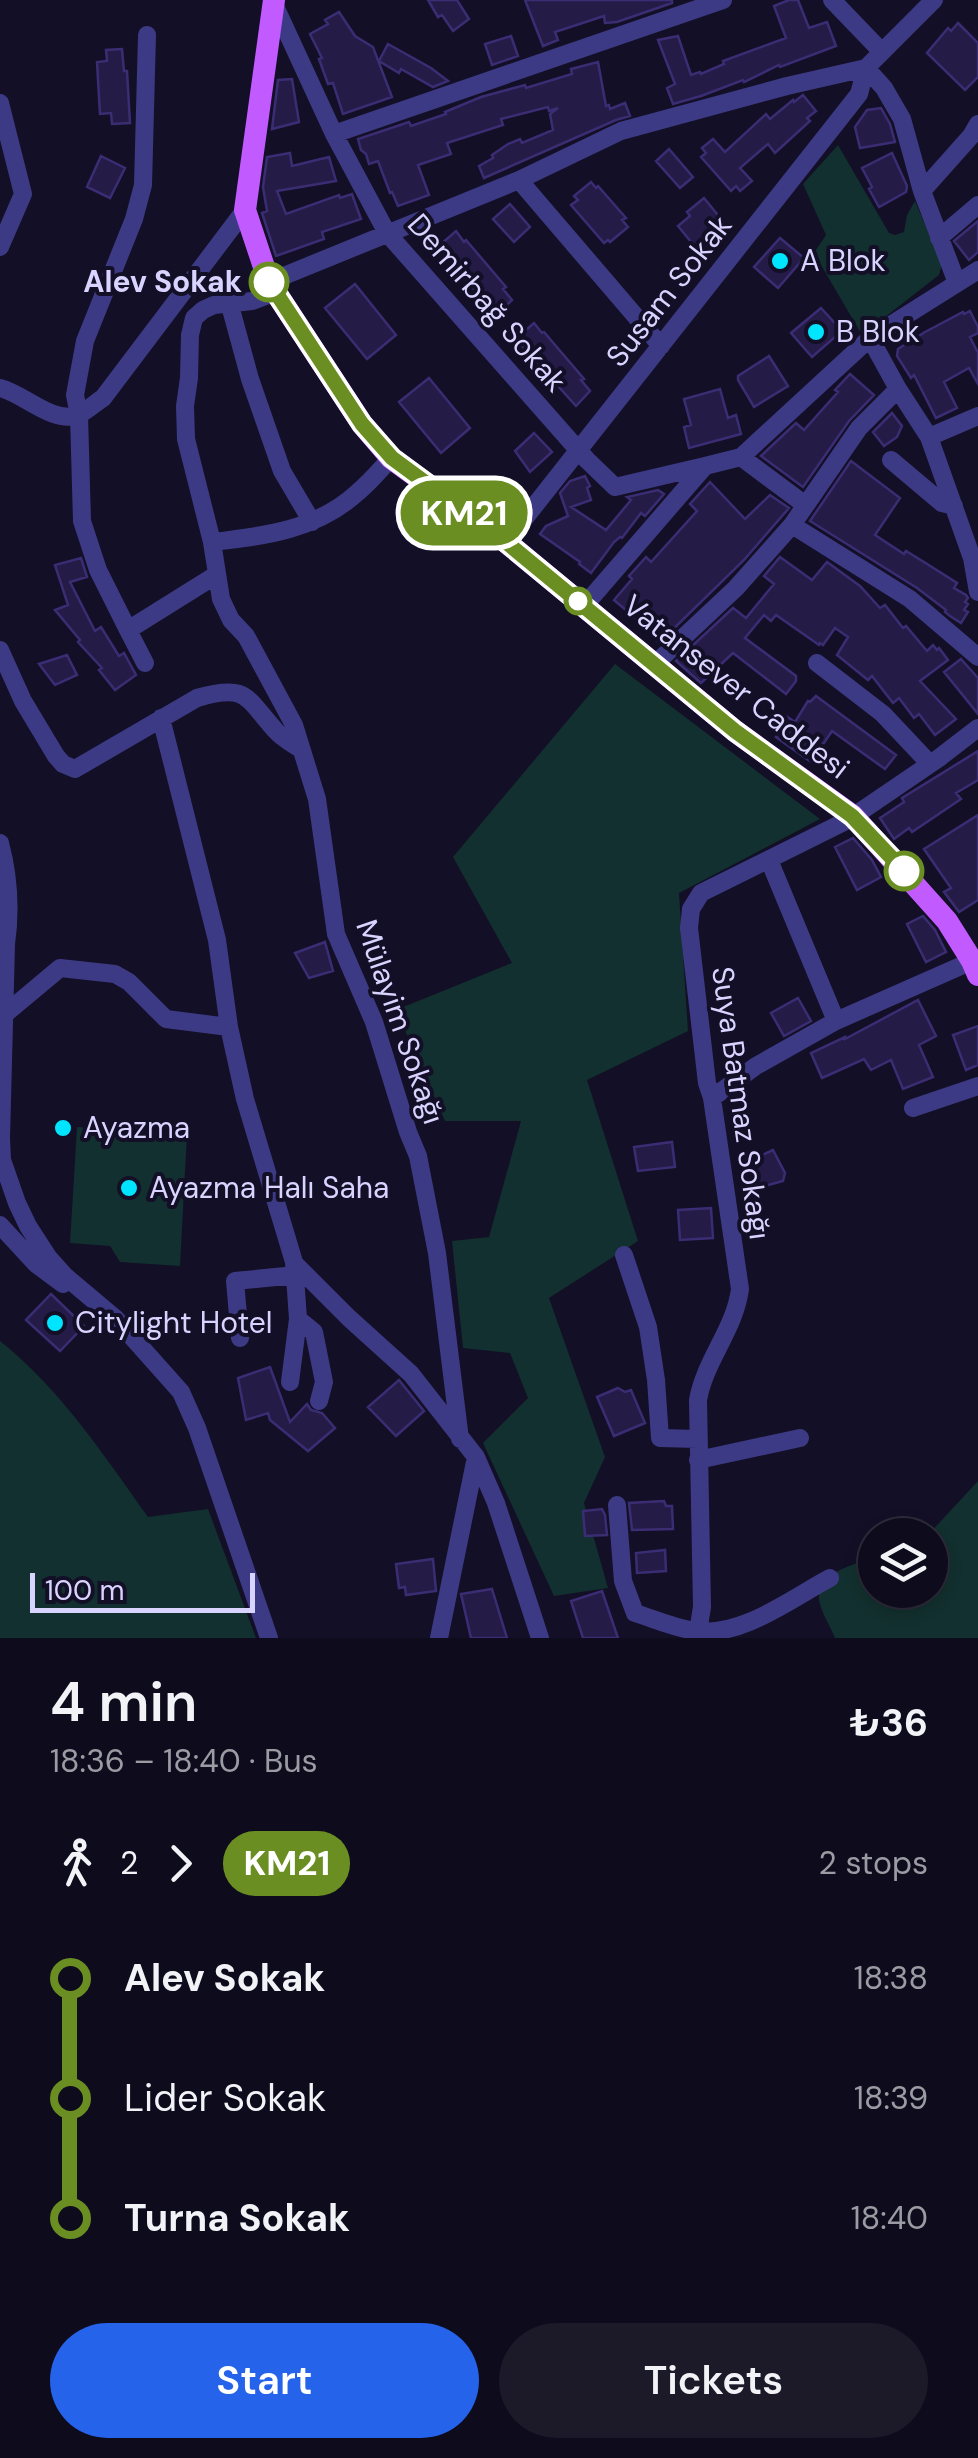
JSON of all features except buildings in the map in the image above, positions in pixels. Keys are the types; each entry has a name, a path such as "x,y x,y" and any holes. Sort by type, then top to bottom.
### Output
{"main road":[{"name":"Vatansever Caddesi","path":"274,2 245,210 272,287 362,424 392,458 506,542 735,731 852,816 923,893 968,934 975,968"}],"street":[{"path":"334,134 723,0"},
{"path":"832,0 882,52"},
{"path":"272,287 620,132 866,68 934,0"},
{"name":"Demirbağ Sokak","path":"274,2 334,134 387,233 587,460 615,487 705,466"},
{"path":"146,35 143,185 134,218 84,341 75,395 82,521 98,570 146,664"},
{"path":"866,68 884,88 902,119 922,191 957,283"},
{"name":"Susam Sokak","path":"506,542 859,94 866,68"},
{"path":"0,103 23,194 0,248"},
{"path":"922,191 978,124"},
{"path":"519,180 661,346"},
{"path":"939,238 978,205"},
{"path":"0,388 52,414 78,415 103,398 245,210"},
{"path":"584,606 705,466 741,456 870,338 978,270"},
{"name":"Mülayim Sokağı","path":"272,287 252,301 229,302 203,310 194,318 184,406 186,439 212,542 221,598 294,725 318,799 336,934 374,1022 418,1156 437,1253 460,1439"},
{"path":"229,302 250,379 282,471 312,522"},
{"path":"870,338 929,437 975,557 978,592"},
{"path":"655,664 736,588 792,525 859,428 898,389"},
{"path":"929,437 978,416"},
{"path":"741,456 804,504"},
{"path":"212,542 285,532 322,518 356,494 392,458"},
{"path":"891,460 942,503 954,506"},
{"path":"792,525 910,599 978,657"},
{"path":"128,630 216,575"},
{"path":"0,650 23,701 56,756 76,769 197,698 216,692 250,698 279,735 302,750"},
{"path":"817,663 883,714 930,764"},
{"path":"162,718 216,940 245,1100 295,1269 298,1319 290,1382"},
{"name":"Suya Batmaz Sokağı","path":"697,1635 702,1606 698,1400 701,1380 738,1308 740,1289 692,972 691,909 701,893 852,816 978,728"},
{"path":"0,842 7,869 10,916 6,944 2,1160 22,1215 48,1257"},
{"path":"768,860 836,1021"},
{"path":"5,1014 60,968 114,974 129,982 166,1019 229,1027"},
{"path":"712,1098 756,1066 836,1021 975,968"},
{"path":"0,994 5,1014"},
{"path":"914,1108 978,1086"},
{"path":"0,1210 65,1276 116,1319 180,1392 197,1428 268,1638"},
{"path":"0,1225 36,1264 98,1304"},
{"path":"624,1256 648,1326 660,1438 698,1440"},
{"path":"295,1269 411,1374 476,1457 496,1503 540,1638"},
{"path":"240,1338 235,1281 295,1269"},
{"path":"298,1319 314,1332 324,1374 319,1401"},
{"path":"698,1460 800,1438"},
{"path":"439,1638 476,1457"},
{"path":"617,1505 623,1581 635,1613 697,1635 751,1631 830,1578"}],"green space":[{"path":"838,145 889,233 904,232 915,201 942,264 939,275 862,335 814,253 826,235 803,184"},
{"path":"615,664 820,819 679,893 688,1031 587,1080 638,1241 549,1298 605,1457 584,1503 608,1588 554,1596 483,1443 528,1398 510,1353 463,1348 452,1241 489,1237 521,1121 445,1121 396,1010 512,963 453,857"},
{"name":"Ayazma Halı Saha","path":"77,1127 187,1134 180,1266 120,1262 110,1246 70,1243"},
{"path":"0,1341 62,1402 148,1517 208,1509 256,1638 0,1638"},
{"path":"978,1481 978,1638 835,1638 820,1604 820,1590 839,1570 858,1563 858,1608 948,1608 948,1518 944,1518"}],"bus line":[{"name":"KM21","path":"269,282 334,384 392,458 506,542 735,731 852,816 904,871"}],"place":[{"name":"A Blok","path":"780,261"},
{"name":"Alev Sokak","path":"269,282"},
{"name":"B Blok","path":"816,332"},
{"name":"Ayazma","path":"63,1128"},
{"name":"Ayazma Halı Saha","path":"129,1188"},
{"name":"Citylight Hotel","path":"55,1323"}]}
